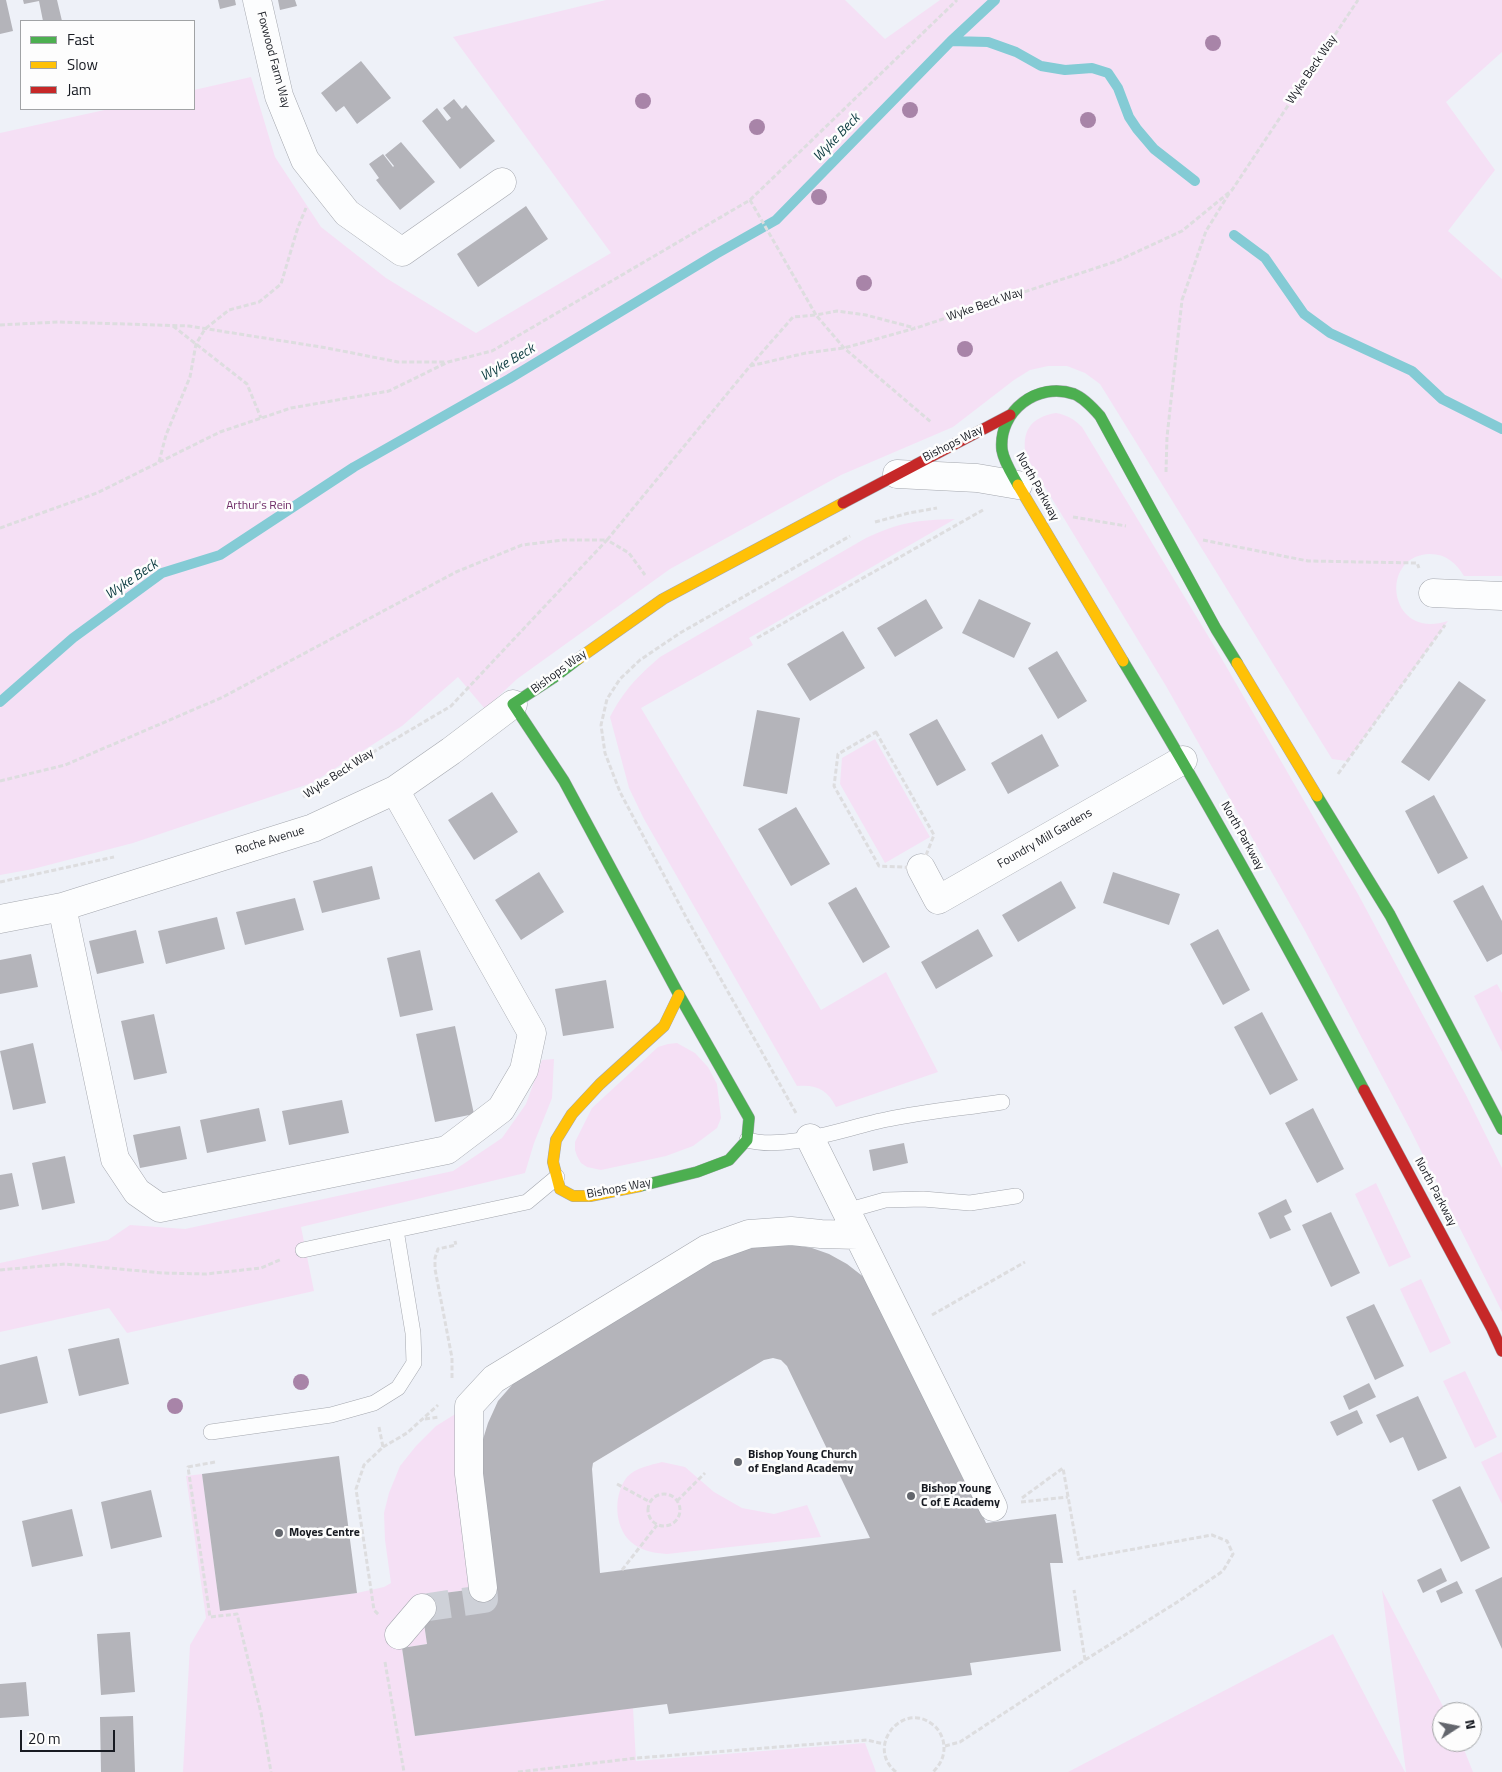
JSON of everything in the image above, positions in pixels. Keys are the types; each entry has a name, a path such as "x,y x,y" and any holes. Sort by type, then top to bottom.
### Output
{"street":[{"name":"Foxwood Farm Way","path":"257,0 279,96 305,160 347,213 402,252 502,182"},
{"path":"1010,415 1022,402 1038,393 1055,390 1073,394 1088,403 1100,416 1216,629 1390,914 1502,1129"},
{"name":"Bishops Way","path":"513,704 553,678 663,599 950,445 1010,415"},
{"name":"North Parkway","path":"1010,415 1003,432 1002,450 1008,467 1183,760 1284,939 1502,1351"},
{"name":"Bishops Way","path":"897,474 977,478 1018,485"},
{"path":"1433,593 1502,596"},
{"path":"513,704 564,781 679,995 749,1118 747,1140"},
{"name":"Roche Avenue","path":"0,919 62,907 313,828 395,790 513,704"},
{"name":"Foundry Mill Gardens","path":"921,868 938,900 1183,760"},
{"path":"62,907 116,1160 137,1192 160,1208 446,1150 501,1109 524,1070 532,1033 395,790"},
{"path":"557,1177 553,1162 556,1140 572,1114 600,1084 664,1026 679,995"},
{"path":"810,1138 993,1507"},
{"name":"Bishops Way","path":"557,1177 560,1189 573,1196 590,1196 637,1187 697,1172 729,1160 747,1140"},
{"path":"483,1588 469,1474 469,1406 494,1379 707,1249 749,1234 791,1231 858,1235"},
{"path":"399,1635 422,1608"}],"lane":[{"path":"747,1140 772,1143 810,1138 890,1118 1002,1102"},
{"path":"303,1250 527,1202 557,1177"},
{"path":"846,1211 885,1200 923,1199 970,1203 1016,1196"},
{"path":"211,1432 331,1415 374,1403 398,1388 414,1363 413,1333 396,1230"}],"path":[{"path":"0,528 97,493 220,432 291,408 389,391 448,362 492,351 750,200 957,0"},
{"name":"Wyke Beck Way","path":"750,366 806,353 844,348 916,328 1125,257 1182,231 1232,190 1358,0"},
{"path":"159,462 166,435 190,377 196,344 205,329 229,310 259,302 282,284 298,227 321,180"},
{"path":"1166,475 1167,437 1182,300 1206,231 1232,190"},
{"path":"750,200 816,315 844,348 941,430 950,445"},
{"name":"Wyke Beck Way","path":"298,800 363,758 451,706 607,540 750,366 793,317 836,311 866,315 916,328"},
{"path":"0,325 58,322 173,325 327,348 398,362 448,362"},
{"path":"173,325 247,384 261,418"},
{"path":"866,526 909,512 940,507"},
{"path":"757,638 985,508 978,508"},
{"path":"1034,511 1164,532 1308,561 1417,563 1433,593"},
{"path":"810,1138 686,917 620,792 605,753 601,725 607,698 620,679 640,660 680,633 858,531"},
{"path":"0,780 64,765 222,698 456,572 522,545 562,540 607,540"},
{"path":"1320,799 1467,595"},
{"path":"876,732 934,835 921,868 879,866 834,786 838,754 876,732"},
{"path":"0,882 117,856"},
{"path":"0,1270 65,1264 163,1273 206,1274 261,1268 303,1250"},
{"path":"906,1331 1025,1262"},
{"path":"374,1403 383,1447 364,1465 356,1489 374,1610 399,1635 384,1654 404,1772"},
{"path":"215,1462 188,1467 210,1617 237,1614 261,1712 271,1772"},
{"path":"944,1746 960,1742 1224,1571 1233,1554 1227,1541 1212,1535 1079,1559 1063,1468 1016,1503 1068,1497"},
{"path":"677,1501 705,1473"},
{"path":"617,1484 650,1502"},
{"path":"664,1494 674,1497 681,1511 677,1521 668,1526 662,1527 657,1525 648,1513 650,1502 658,1495 664,1494"},
{"path":"622,1570 657,1525"},
{"path":"1074,1590 1085,1660"},
{"path":"896,1772 888,1762 884,1744 892,1727 909,1718 918,1718 928,1721 942,1736 944,1746 943,1757 939,1766 933,1772"},
{"path":"518,1772 637,1758 867,1740 884,1744"}],"green space":[{"name":"Arthur's Rein","path":"606,0 845,0 885,39 940,0 1502,0 1502,52 1446,102 1495,170 1448,231 1502,279 1502,576 1464,576 1450,560 1436,554 1413,558 1402,568 1397,581 1397,595 1402,609 1413,619 1428,624 1448,621 1347,761 1332,759 1100,384 1085,373 1067,366 1048,366 1030,370 1014,380 953,427 841,475 670,569 517,679 485,709 458,677 402,726 312,783 133,843 33,869 0,875 0,133 104,110 195,110 195,90 251,77 275,157 321,227 386,278 476,333 611,253 453,37"},
{"path":"1056,413 1070,418 1082,427 1219,654 1358,894 1467,1097 1502,1168 1502,1312 1409,1127 1304,929 1166,686 1026,456 1025,439 1030,427 1040,418"},
{"path":"955,519 749,638 753,645 641,708 821,1010 886,972 938,1072 836,1107 829,1096 821,1089 810,1086 797,1086 644,819 629,788 610,717 632,684 660,657 866,538 899,525 930,520"},
{"path":"875,739 930,837 885,863 840,784 842,758"},
{"path":"1497,984 1502,993 1502,1052 1474,996"},
{"path":"677,1043 695,1053 708,1067 717,1084 721,1118 717,1128 693,1146 666,1156 601,1170 587,1167 581,1163 575,1150 575,1142 592,1108 658,1047"},
{"path":"554,1059 552,1098 534,1143 525,1173 301,1227 314,1291 127,1333 109,1308 0,1332 0,1263 108,1240 130,1225 185,1229 453,1171 502,1138 526,1104 542,1060"},
{"path":"1376,1183 1411,1257 1389,1267 1355,1194"},
{"path":"1421,1279 1451,1343 1430,1353 1400,1289"},
{"path":"1465,1371 1497,1437 1475,1448 1443,1381"},
{"path":"457,1413 491,1587 420,1596 427,1644 402,1648 415,1736 633,1708 636,1761 865,1743 876,1772 183,1772 190,1645 206,1618 186,1476 202,1474 220,1610 357,1593 384,1587 391,1583 385,1540 384,1513 389,1493 400,1466 436,1426"},
{"path":"1502,1452 1502,1504 1481,1462"},
{"path":"662,1462 685,1467 714,1492 742,1508 774,1514 807,1505 821,1537 667,1554 639,1548 625,1536 621,1528 617,1511 619,1493 622,1484 634,1471"},
{"path":"1382,1590 1441,1702 1432,1702 1432,1752 1465,1752 1473,1772 1406,1772"},
{"path":"1333,1634 1405,1772 1068,1772"}],"building":[{"path":"0,0 6,0 13,31 0,34"},
{"path":"23,0 57,0 62,20 43,20 39,1 24,4"},
{"path":"218,0 235,0 236,5 220,9"},
{"path":"278,0 295,0 297,6 280,10"},
{"path":"361,61 391,98 357,124 344,106 336,112 321,93"},
{"path":"454,99 462,109 466,105 495,141 460,169 422,121 437,108 447,121 451,118 443,108"},
{"path":"401,142 435,182 400,210 376,180 379,178 369,164 383,154 393,167 385,155"},
{"path":"526,206 548,239 478,287 457,254"},
{"path":"926,599 943,628 895,657 877,628"},
{"path":"979,599 1031,623 1014,658 962,633"},
{"path":"843,631 865,668 810,701 787,664"},
{"path":"1057,651 1087,701 1058,719 1028,668"},
{"path":"1459,681 1486,700 1429,781 1401,762"},
{"path":"757,710 800,718 787,794 743,786"},
{"path":"937,719 966,770 937,786 909,734"},
{"path":"1042,734 1059,766 1008,794 991,763"},
{"path":"492,792 518,832 474,860 448,820"},
{"path":"1434,795 1468,858 1438,874 1405,811"},
{"path":"796,807 830,864 791,886 758,829"},
{"path":"372,866 380,899 322,913 313,881"},
{"path":"539,872 564,912 521,940 495,900"},
{"path":"1113,872 1180,894 1169,925 1103,903"},
{"path":"1061,881 1076,908 1018,942 1002,915"},
{"path":"1483,885 1502,921 1502,954 1487,962 1453,901"},
{"path":"856,887 890,947 863,963 828,903"},
{"path":"295,898 304,930 245,945 236,912"},
{"path":"217,917 225,949 166,964 158,931"},
{"path":"978,929 993,956 936,989 921,962"},
{"path":"1218,929 1250,990 1223,1005 1190,944"},
{"path":"136,930 144,963 97,974 89,941"},
{"path":"420,950 433,1010 400,1017 387,958"},
{"path":"31,954 38,987 0,994 0,960"},
{"path":"606,980 614,1028 563,1036 555,989"},
{"path":"1262,1012 1298,1080 1270,1095 1234,1027"},
{"path":"154,1014 167,1073 134,1080 121,1021"},
{"path":"455,1026 474,1114 435,1122 416,1034"},
{"path":"33,1043 46,1103 13,1110 0,1051"},
{"path":"342,1100 349,1133 289,1145 282,1111"},
{"path":"259,1108 266,1141 207,1153 200,1120"},
{"path":"1313,1108 1344,1169 1317,1183 1285,1123"},
{"path":"180,1126 187,1159 140,1168 133,1135"},
{"path":"904,1143 908,1163 873,1171 869,1150"},
{"path":"65,1156 75,1203 42,1210 32,1163"},
{"path":"12,1173 19,1206 0,1210 0,1175"},
{"path":"1286,1199 1292,1212 1284,1216 1291,1230 1270,1239 1258,1213"},
{"path":"1331,1212 1360,1273 1331,1287 1302,1225"},
{"name":"Bishop Young C of E Academy","path":"788,1244 812,1248 829,1254 847,1264 865,1278 888,1308 986,1523 1056,1514 1063,1563 1050,1563 1061,1651 970,1663 972,1675 669,1714 667,1704 415,1736 402,1648 427,1644 420,1596 491,1587 480,1449 488,1423 498,1401 526,1369 740,1246","holes":["773,1358 781,1360 787,1366 870,1538 600,1573 593,1463 764,1360"]},
{"path":"1374,1304 1404,1366 1375,1380 1346,1317"},
{"path":"119,1338 129,1384 79,1396 68,1349"},
{"path":"37,1356 48,1403 0,1414 0,1365"},
{"path":"1369,1383 1376,1397 1349,1410 1343,1396"},
{"path":"1418,1396 1447,1458 1418,1471 1403,1437 1390,1443 1376,1415"},
{"path":"1357,1410 1363,1423 1337,1436 1330,1422"},
{"name":"Moyes Centre","path":"339,1456 357,1593 220,1611 202,1474"},
{"path":"1460,1486 1490,1548 1461,1562 1432,1500"},
{"path":"151,1490 162,1537 111,1549 101,1502"},
{"path":"72,1509 83,1556 32,1567 22,1521"},
{"path":"1441,1568 1447,1581 1423,1593 1417,1580"},
{"path":"1502,1577 1502,1649 1475,1590"},
{"path":"1457,1581 1463,1593 1441,1603 1436,1591"},
{"path":"130,1632 135,1692 101,1695 97,1634"},
{"path":"26,1682 29,1716 0,1718 0,1684"},
{"path":"133,1716 135,1772 101,1772 100,1717"}],"waterway":[{"name":"Wyke Beck","path":"0,702 73,638 162,573 220,555 354,467 509,379 776,220 951,41 995,0"},
{"path":"951,41 988,42 1016,52 1041,66 1065,70 1092,68 1108,73 1118,88 1129,117 1137,129 1154,149 1195,181"},
{"path":"1234,235 1265,258 1304,314 1330,333 1412,371 1442,399 1502,429"}],"tunnel":[{"path":"422,1608 484,1599 483,1588"}],"traffic: fast":[{"path":"1018,485 1006,463 1002,450 1002,436 1006,423 1014,412 1023,402 1047,392 1060,391 1074,394 1085,401 1100,416 1216,629 1237,663"},
{"path":"578,659 513,704 564,781 679,995 749,1118 747,1140 729,1160 697,1172 640,1186"},
{"path":"1123,661 1186,767 1364,1090"},
{"path":"1317,796 1390,915 1502,1129"}],"traffic: slow":[{"path":"1018,485 1123,661"},
{"path":"578,659 663,599 843,503"},
{"path":"1237,663 1317,796"},
{"path":"640,1186 590,1196 573,1196 560,1189 553,1162 556,1140 572,1114 600,1084 664,1026 679,995"}],"traffic: jam":[{"path":"843,503 1010,415"},
{"path":"1364,1090 1502,1351"}],"place":[{"name":"Bishop Young Church of England Academy","path":"738,1462"},
{"name":"Bishop Young C of E Academy","path":"911,1496"},
{"name":"Moyes Centre","path":"279,1533"}]}
